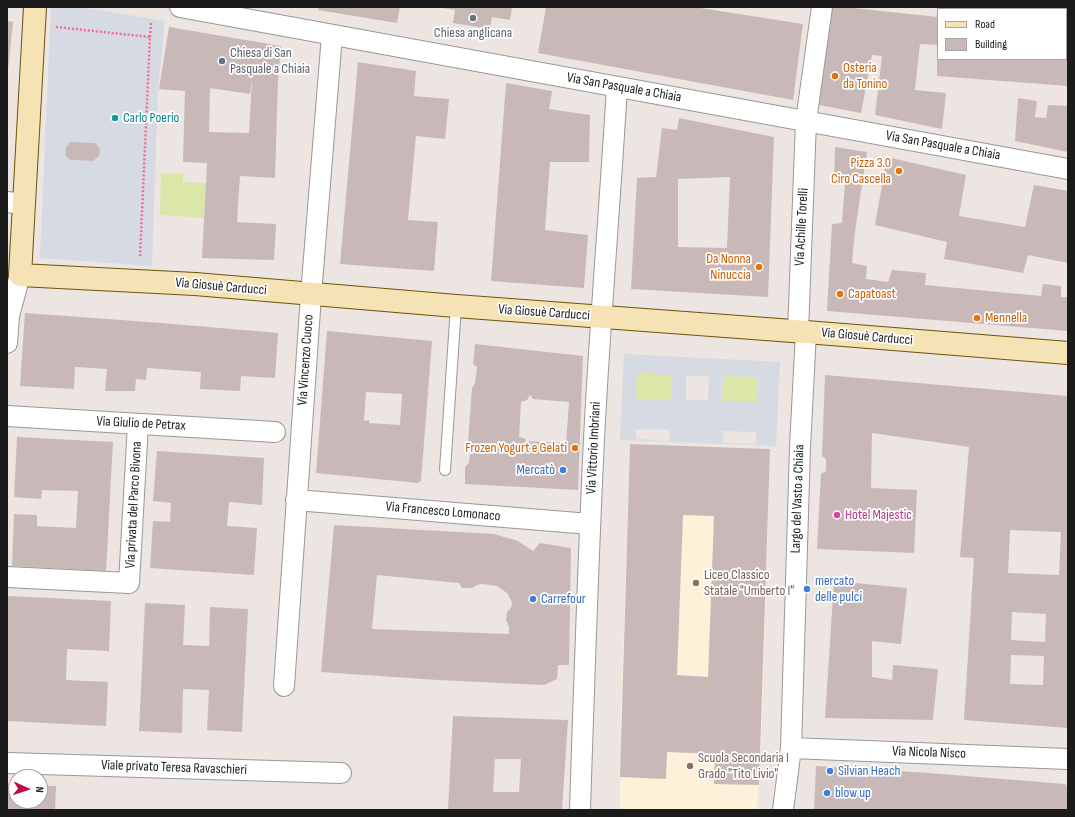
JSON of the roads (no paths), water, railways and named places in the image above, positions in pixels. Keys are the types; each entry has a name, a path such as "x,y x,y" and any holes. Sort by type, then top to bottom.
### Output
{"street":[{"path":"7,343 9,316 20,275 16,203 34,7"},
{"name":"Via San Pasquale a Chiaia","path":"180,7 1068,169"},
{"name":"Via Achille Torelli","path":"802,332 806,122 822,7"},
{"name":"Via Vincenzo Cuoco","path":"284,686 311,295 332,35"},
{"name":"Via Vittorio Imbriani","path":"580,810 590,524 601,318 616,87"},
{"name":"Via Giosuè Carducci","path":"20,275 181,283 601,318 1068,353"},
{"name":"Largo del Vasto a Chiaia","path":"783,810 791,748 802,332"},
{"name":"Via Giulio de Petrax","path":"7,416 275,432"},
{"name":"Via privata del Parco Bivona","path":"7,577 129,583 138,424"},
{"name":"Via Francesco Lomonaco","path":"296,500 590,524"},
{"name":"Via Nicola Nisco","path":"791,748 1068,759"},
{"name":"Viale privato Teresa Ravaschieri","path":"7,763 341,773"}],"lane":[{"path":"445,470 456,306"}],"place":[{"name":"Chiesa anglicana","path":"473,18"},
{"name":"Chiesa di San Pasquale a Chiaia","path":"222,61"},
{"name":"Osteria da Tonino","path":"835,76"},
{"name":"Carlo Poerio","path":"115,118"},
{"name":"Pizza 3.0 Ciro Cascella","path":"899,171"},
{"name":"Da Nonna Ninuccia","path":"759,267"},
{"name":"Capatoast","path":"840,294"},
{"name":"Mennella","path":"977,318"},
{"name":"Frozen Yogurt e Gelati","path":"575,448"},
{"name":"Mercatò","path":"563,470"},
{"name":"Hotel Majestic","path":"837,515"},
{"name":"Liceo Classico Statale \"Umberto I\"","path":"696,583"},
{"name":"mercato delle pulci","path":"807,589"},
{"name":"Carrefour","path":"533,599"},
{"name":"Scuola Secondaria I Grado \"Tito Livio\"","path":"690,766"},
{"name":"Silvian Heach","path":"830,771"},
{"name":"blow up","path":"827,793"}]}
